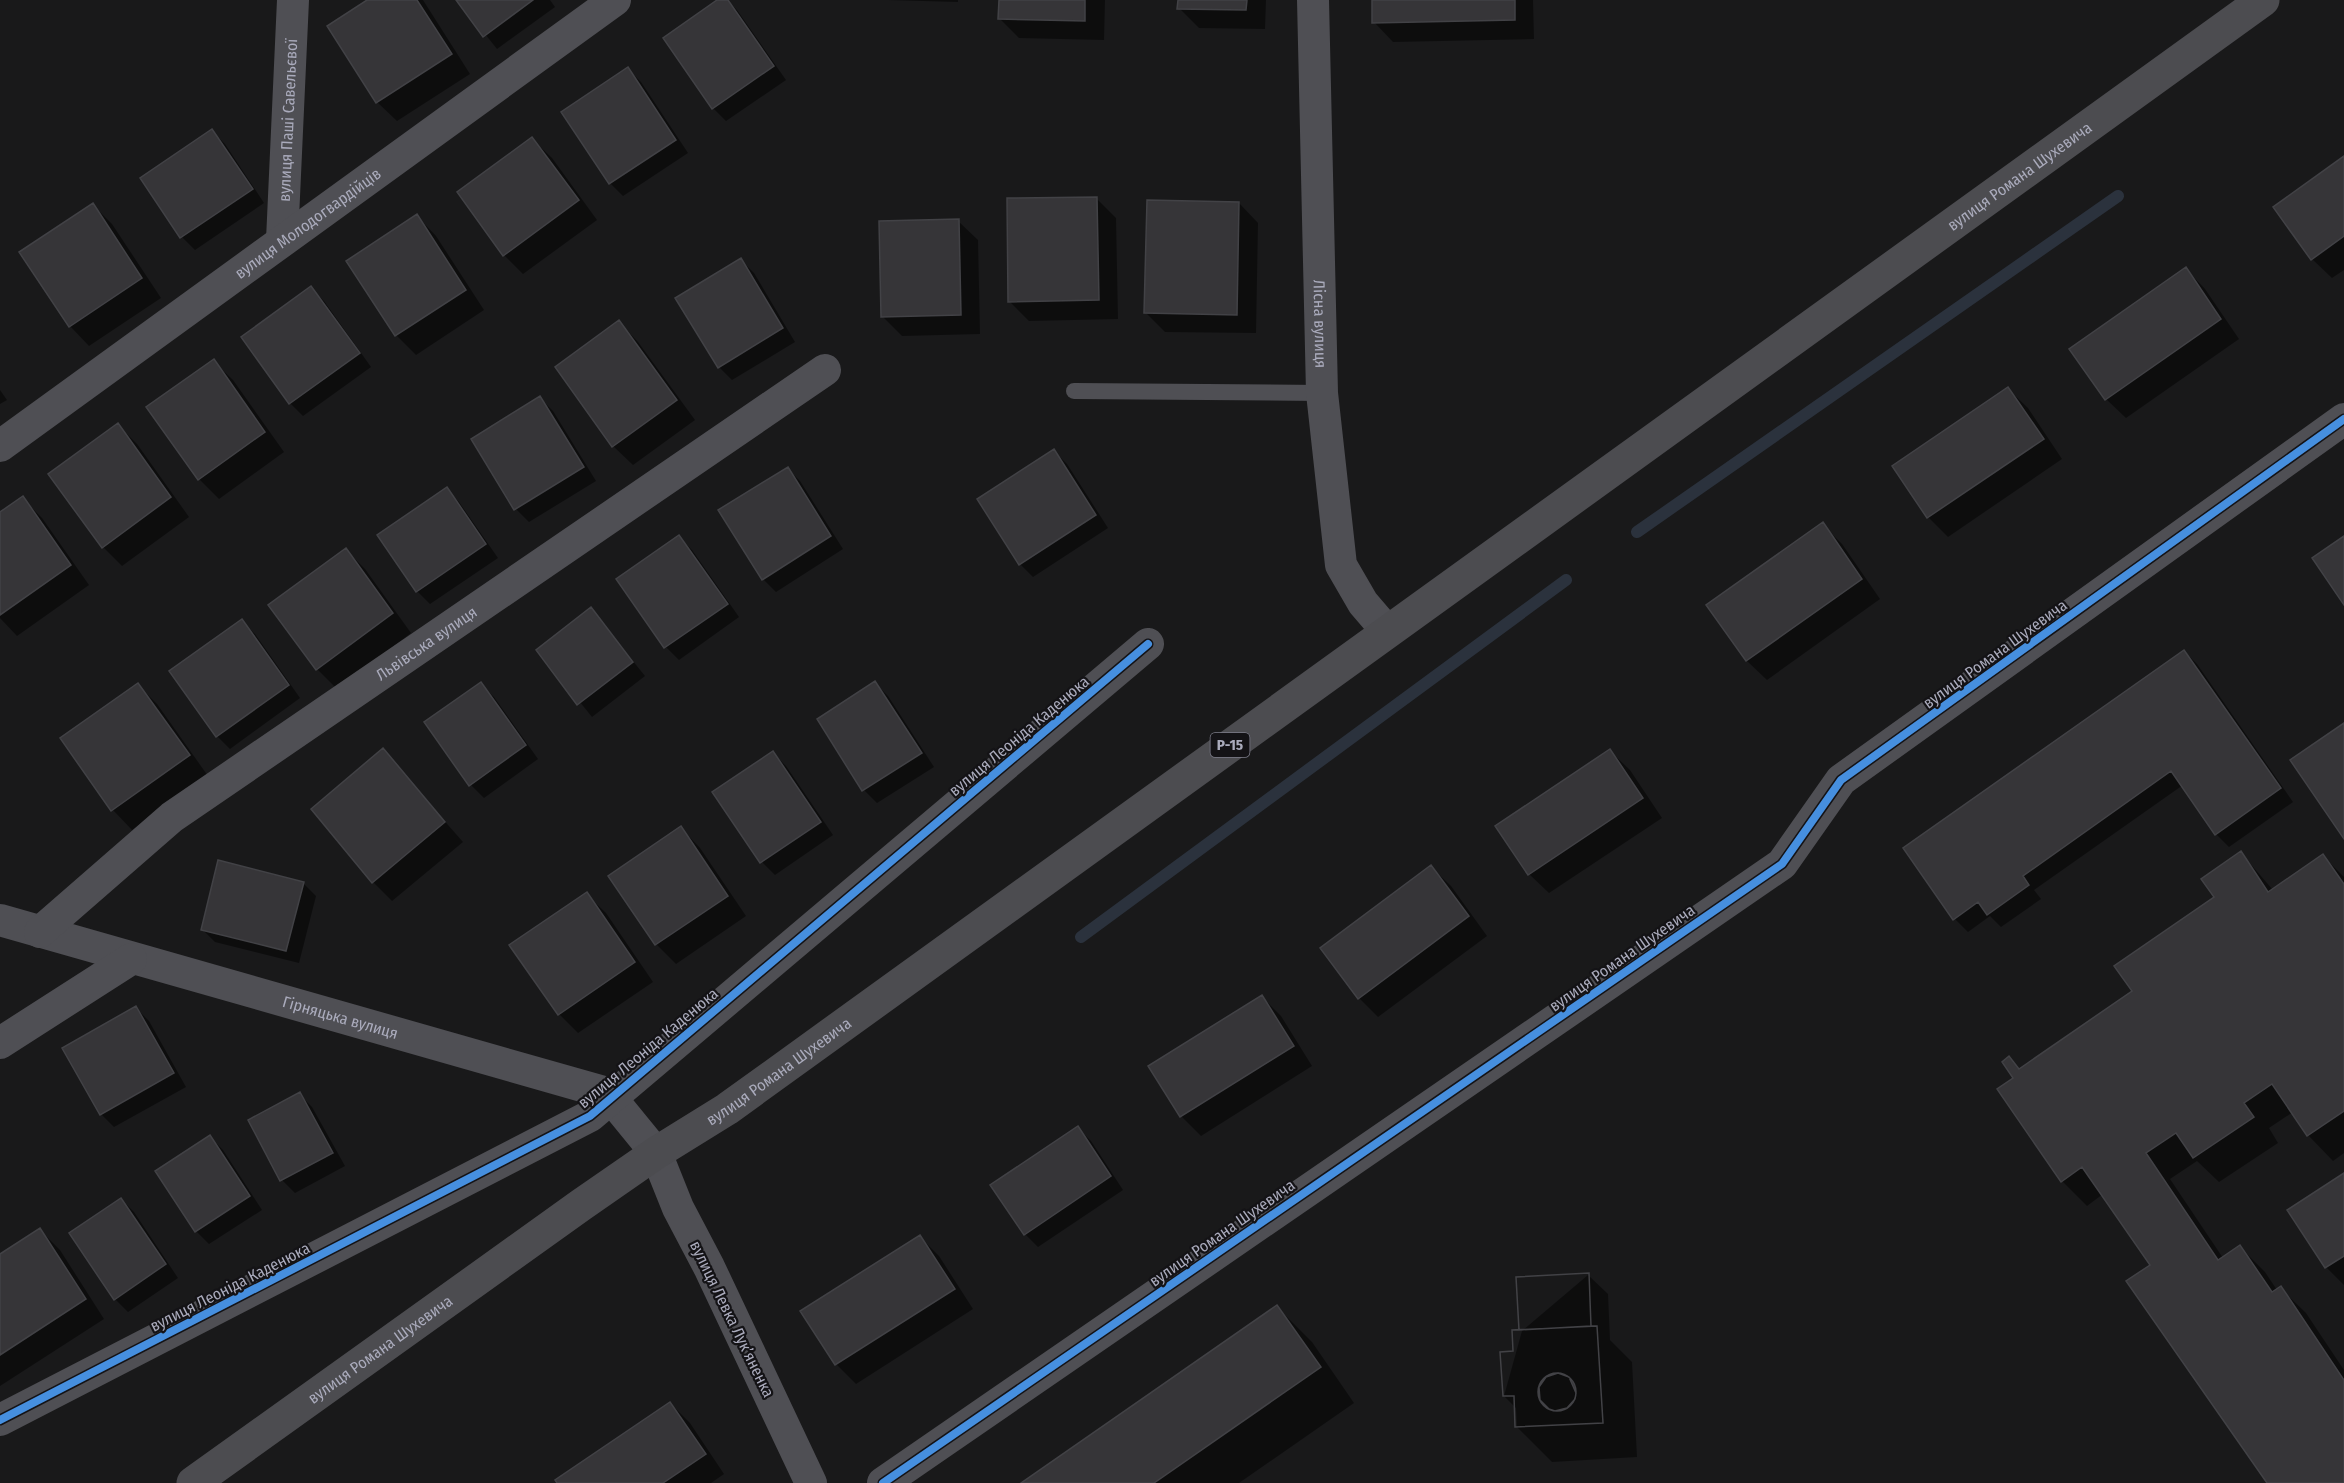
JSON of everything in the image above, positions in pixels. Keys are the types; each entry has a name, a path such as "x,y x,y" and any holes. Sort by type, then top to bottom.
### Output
{"main road":[{"name":"вулиця Романа Шухевича","path":"193,1483 656,1153 728,1109 2263,0"}],"street":[{"name":"вулиця Паші Савельєвої","path":"282,240 293,0"},
{"name":"вулиця Молодогвардійців","path":"0,446 615,0"},
{"name":"Лісна вулиця","path":"1313,0 1322,393 1341,566 1364,603 1388,630"},
{"name":"Львівська вулиця","path":"40,932 172,817 825,370"},
{"name":"вулиця Романа Шухевича","path":"883,1483 1782,864 1841,780 2344,419"},
{"name":"вулиця Леоніда Каденюка","path":"0,1420 580,1121 611,1099 1148,644"},
{"name":"Гірняцька вулиця","path":"0,920 607,1093 656,1153"},
{"path":"0,1043 131,959"},
{"name":"вулиця Левка Лукʼяненка","path":"656,1153 678,1208 709,1267 811,1483"}],"lane":[{"path":"1074,391 1322,393"}],"building":[{"path":"367,0 417,0 452,54 376,103 327,26"},
{"path":"456,0 533,0 483,37"},
{"path":"717,0 728,0 774,66 712,109 663,38"},
{"path":"999,0 1085,0 1085,21 998,19"},
{"path":"1178,0 1247,0 1246,10 1177,9"},
{"path":"1372,0 1515,0 1515,20 1372,23"},
{"path":"628,67 676,140 609,184 561,112"},
{"path":"212,129 253,189 180,238 140,178"},
{"path":"532,137 579,200 503,256 457,192"},
{"path":"2344,156 2344,236 2311,260 2273,207"},
{"path":"1097,197 1099,300 1008,302 1007,198"},
{"path":"1147,200 1239,202 1237,315 1144,313"},
{"path":"93,203 142,278 69,327 19,252"},
{"path":"417,214 466,290 395,336 346,261"},
{"path":"959,219 961,315 881,317 879,221"},
{"path":"741,258 783,328 718,368 675,298"},
{"path":"2186,267 2221,319 2105,400 2069,349"},
{"path":"311,286 360,353 289,404 241,337"},
{"path":"619,320 677,400 612,447 555,367"},
{"path":"214,359 265,432 198,480 146,407"},
{"path":"2008,387 2044,439 1927,518 1892,466"},
{"path":"540,396 584,467 514,510 471,439"},
{"path":"118,423 171,497 102,548 48,474"},
{"path":"1054,449 1096,515 1019,565 977,499"},
{"path":"788,467 831,536 762,580 718,510"},
{"path":"447,487 486,544 416,592 377,535"},
{"path":"23,496 71,565 0,615 0,512"},
{"path":"1823,522 1862,579 1746,661 1706,605"},
{"path":"679,535 728,604 664,648 616,579"},
{"path":"2344,536 2344,605 2312,558"},
{"path":"346,548 393,613 316,670 268,605"},
{"path":"591,607 633,662 577,705 536,650"},
{"path":"242,619 289,685 216,737 169,671"},
{"path":"2184,650 2281,788 2215,835 2171,771 2023,876 2029,885 1987,915 1978,902 1953,920 1903,848"},
{"path":"875,681 922,753 862,791 817,719"},
{"path":"481,682 526,745 469,786 424,722"},
{"path":"138,683 190,755 111,811 60,738"},
{"path":"2344,723 2344,839 2290,760"},
{"path":"383,748 445,822 372,883 311,809"},
{"path":"1610,749 1643,798 1528,875 1495,826"},
{"path":"773,751 821,822 760,863 712,792"},
{"path":"681,826 728,896 655,945 608,876"},
{"path":"2241,851 2268,892 2323,854 2344,884 2344,1111 2307,1136 2272,1084 2244,1103 2254,1117 2193,1158 2176,1133 2146,1153 2218,1260 2240,1245 2272,1292 2281,1286 2344,1380 2344,1483 2267,1483 2126,1281 2150,1265 2082,1167 2061,1182 1997,1089 2013,1078 2002,1062 2009,1056 2019,1069 2132,991 2114,966 2214,897 2201,879"},
{"path":"218,860 304,882 286,951 201,930"},
{"path":"1431,865 1469,916 1358,999 1320,948"},
{"path":"587,892 635,962 558,1015 509,945"},
{"path":"1262,995 1294,1046 1180,1117 1148,1066"},
{"path":"136,1006 174,1073 100,1115 62,1048"},
{"path":"300,1092 333,1153 280,1181 248,1120"},
{"path":"1078,1126 1111,1176 1024,1235 990,1185"},
{"path":"210,1135 250,1196 195,1232 155,1171"},
{"path":"2344,1173 2344,1256 2325,1268 2287,1210"},
{"path":"121,1198 166,1264 114,1300 69,1233"},
{"path":"40,1228 86,1299 0,1355 0,1254"},
{"path":"920,1235 955,1289 835,1365 800,1311"},
{"path":"1589,1273 1591,1326 1597,1326 1603,1423 1515,1427 1514,1396 1503,1396 1500,1352 1513,1351 1512,1330 1519,1330 1516,1277","holes":["1558,1373 1569,1377 1576,1393 1575,1399 1567,1408 1555,1411 1549,1409 1540,1400 1539,1387 1546,1377"]},
{"path":"1589,1273 1591,1326 1519,1330 1516,1277"},
{"path":"1277,1305 1321,1367 1154,1483 1021,1483"},
{"path":"1597,1326 1603,1423 1515,1427 1514,1396 1503,1396 1500,1352 1513,1351 1512,1330"},
{"path":"1557,1373 1570,1379 1576,1392 1570,1405 1557,1411 1544,1405 1538,1392 1544,1379"},
{"path":"670,1402 706,1454 663,1483 557,1483 555,1480"}],"waterway":[{"path":"1637,532 2118,196"},
{"path":"1081,937 1566,580"}],"cycle path":[{"path":"883,1483 1782,864 1841,780 2344,419"},
{"path":"0,1420 590,1116 1148,644"}]}
